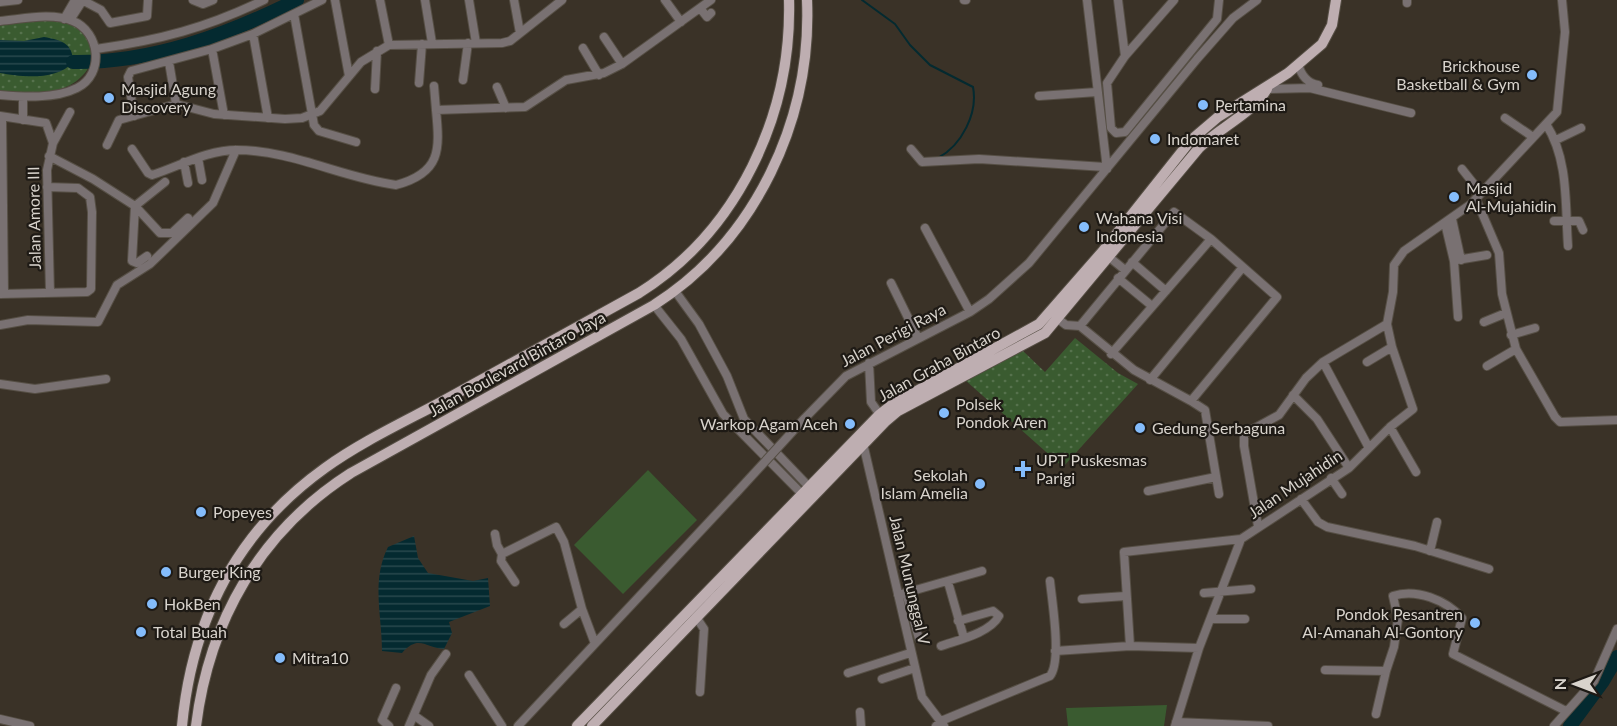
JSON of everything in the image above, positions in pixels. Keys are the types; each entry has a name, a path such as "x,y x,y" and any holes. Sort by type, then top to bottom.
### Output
{"main road":[{"name":"Jalan Boulevard Bintaro Jaya","path":"182,726 190,669 206,615 238,557 275,510 307,481 350,452 639,293 667,273 709,231 741,188 770,126 782,81 789,30 789,0"},
{"name":"Jalan Boulevard Bintaro Jaya","path":"196,726 201,688 210,654 239,587 262,553 299,512 351,473 654,305 675,291 723,244 765,184 780,156 801,85 807,35 807,0"},
{"name":"Jalan Graha Bintaro","path":"592,726 682,623 696,617 882,418 898,411 1039,324 1106,255 1210,137 1259,102 1267,89 1324,40 1332,25 1336,0"},
{"path":"782,81 789,87 801,85"},
{"name":"Jalan Graha Bintaro","path":"957,374 1029,343 1058,319 1106,255"},
{"name":"Jalan Graha Bintaro","path":"577,726 809,494"}],"street":[{"path":"0,2 18,0"},
{"path":"67,20 75,0"},
{"path":"67,20 82,0 98,8 108,20"},
{"path":"103,0 108,20"},
{"path":"108,20 143,19 149,14 148,0"},
{"path":"193,0 203,4 213,0"},
{"path":"96,53 180,35 222,20 262,0"},
{"path":"134,116 128,73 212,49 253,34 321,0"},
{"path":"335,0 350,76"},
{"path":"380,0 389,45"},
{"path":"425,0 432,43"},
{"path":"463,80 472,43 469,0"},
{"path":"514,0 520,33"},
{"path":"665,0 681,22"},
{"path":"436,110 525,107 566,80 599,75 622,64 711,0"},
{"path":"911,148 919,159 926,162 979,159 1106,168 1087,0"},
{"path":"1118,0 1125,56"},
{"path":"1164,0 1164,12"},
{"path":"1174,0 1125,56 1107,87 1111,128 1122,134 1217,19 1219,0"},
{"name":"Jalan Perigi Raya","path":"518,726 594,641 846,376 970,312 989,300 1029,263 1233,18 1257,0"},
{"name":"Jalan Mujahidin","path":"1176,724 1199,648 1241,540 1258,526 1349,468 1390,427 1414,407 1392,346 1387,324 1396,259 1478,196 1546,124 1559,105 1565,32 1562,0"},
{"path":"107,146 115,124 119,120 176,104 224,115 302,118 313,115 361,62 389,45 510,41 559,1"},
{"path":"700,8 707,17 711,13"},
{"path":"294,14 314,125 319,131 356,142"},
{"path":"0,21 31,18 67,20 85,30 96,53 87,81 70,90 23,97 0,94"},
{"path":"253,34 268,118"},
{"path":"603,37 622,64"},
{"path":"419,83 422,44"},
{"path":"583,48 599,75"},
{"path":"212,49 224,115"},
{"path":"375,89 377,51"},
{"path":"169,62 176,104"},
{"path":"1298,64 1301,74 1310,86"},
{"path":"132,149 148,173 152,175 184,162 236,150 265,154 396,184 412,179 429,168 437,154 439,146 434,86"},
{"path":"1267,89 1310,86 1412,111"},
{"path":"497,87 506,108"},
{"path":"1039,96 1097,92"},
{"path":"23,97 23,120"},
{"name":"Jalan Amore III","path":"50,293 47,187 49,156 53,143 70,112"},
{"path":"47,187 78,188 90,197 92,212 91,289 87,292 2,294 1,117 46,123 53,143"},
{"path":"1505,118 1533,137"},
{"path":"1546,124 1562,156 1568,246"},
{"path":"1556,140 1581,128"},
{"path":"0,326 28,320 98,322 117,285 150,264 213,203 236,150"},
{"path":"49,156 93,179 135,206 164,235 172,233 188,218"},
{"path":"198,158 202,180"},
{"path":"184,162 188,183"},
{"path":"1462,169 1478,196 1498,253 1506,314 1516,349 1558,421 1617,420"},
{"path":"147,256 137,263 132,261 135,206 165,182"},
{"path":"1080,327 1174,212 1211,239 1276,295 1276,301 1191,401"},
{"path":"1554,220 1581,222 1583,230"},
{"path":"1448,221 1457,260 1458,317"},
{"path":"925,228 970,312"},
{"path":"1111,354 1211,239"},
{"path":"1106,255 1125,270"},
{"path":"1457,260 1487,255"},
{"path":"1132,262 1166,291"},
{"path":"1150,380 1243,267"},
{"path":"1118,278 1152,306"},
{"path":"891,283 918,338"},
{"path":"675,291 704,334 727,376 744,419 809,494"},
{"path":"654,305 681,339 723,414 809,494"},
{"path":"1484,322 1506,314"},
{"path":"1058,319 1066,324 1080,327 1111,354 1150,380 1205,410 1219,494"},
{"path":"1258,526 1243,437 1245,433 1274,419 1293,394 1323,362 1387,324"},
{"path":"1511,335 1535,328"},
{"path":"1367,362 1392,346"},
{"path":"1487,366 1516,349"},
{"path":"1323,362 1368,448"},
{"path":"869,363 871,402 882,418"},
{"path":"0,384 35,389 106,379"},
{"path":"1293,394 1317,419 1349,468"},
{"path":"1390,427 1416,472"},
{"name":"Jalan Mununggal V","path":"862,438 902,594 910,653 924,702 940,724"},
{"path":"1148,491 1216,477"},
{"path":"1331,478 1342,494"},
{"path":"1301,499 1318,522 1327,527 1430,551 1489,569"},
{"path":"1430,551 1437,522"},
{"path":"502,554 556,527 564,542 582,609 594,641"},
{"path":"495,534 502,554 501,561 515,582"},
{"path":"1130,646 1124,552 1241,540"},
{"path":"919,639 902,594 982,571"},
{"path":"940,724 1050,676 1055,666 1055,651 1050,581"},
{"path":"948,582 964,638"},
{"path":"1204,593 1251,589"},
{"path":"1082,599 1126,596"},
{"path":"1376,714 1394,647 1398,619 1393,596 1432,597 1454,609 1462,618 1453,654 1566,711"},
{"path":"564,624 582,609"},
{"path":"941,646 964,638 996,621 999,616 993,611 958,621"},
{"path":"696,617 704,628 700,692"},
{"path":"1211,619 1245,619"},
{"path":"1554,726 1601,670 1617,629"},
{"path":"1055,651 1130,646 1199,648"},
{"path":"848,673 910,653"},
{"path":"410,726 431,675 446,654"},
{"path":"882,679 915,668"},
{"path":"1325,670 1386,671"},
{"path":"469,675 502,726"},
{"path":"389,726 382,720 396,688"},
{"path":"860,712 861,726"},
{"path":"415,716 429,726"},
{"path":"0,719 30,726"},
{"path":"1176,724 1268,726"}],"green space":[{"path":"30,21 67,22 83,33 91,45 91,61 77,81 61,89 38,93 0,91 0,25"},
{"path":"1075,338 1118,373 1138,384 1063,467 965,380 1022,350 1045,372"},
{"path":"648,470 697,520 623,594 574,545"},
{"path":"1167,705 1164,726 1068,726 1066,708"}],"water":[{"path":"44,37 65,44 71,51 73,62 66,68 48,75 18,76 0,73 0,40 24,41"},
{"path":"414,536 418,558 428,573 473,581 488,578 490,606 449,622 452,633 444,649 418,643 408,647 402,653 382,651 379,585 383,560 388,547"}],"waterway":[{"path":"73,62 131,58 160,52 244,25 297,0"},
{"path":"862,0 895,24 910,45 930,65 973,87 973,107 966,127 954,145 938,158"},
{"path":"1570,726 1603,681 1617,657"}],"place":[{"name":"Brickhouse Basketball & Gym","path":"1532,75"},
{"name":"Masjid Agung Discovery","path":"109,98"},
{"name":"Pertamina","path":"1203,105"},
{"name":"Indomaret","path":"1155,139"},
{"name":"Masjid Al-Mujahidin","path":"1454,197"},
{"name":"Wahana Visi Indonesia","path":"1084,227"},
{"name":"Polsek Pondok Aren","path":"944,413"},
{"name":"Warkop Agam Aceh","path":"850,424"},
{"name":"Gedung Serbaguna","path":"1140,428"},
{"name":"UPT Puskesmas Parigi","path":"1023,469"},
{"name":"Sekolah Islam Amelia","path":"980,484"},
{"name":"Popeyes","path":"201,512"},
{"name":"Burger King","path":"166,572"},
{"name":"HokBen","path":"152,604"},
{"name":"Pondok Pesantren Al-Amanah Al-Gontory","path":"1475,623"},
{"name":"Total Buah","path":"141,632"},
{"name":"Mitra10","path":"280,658"}]}
